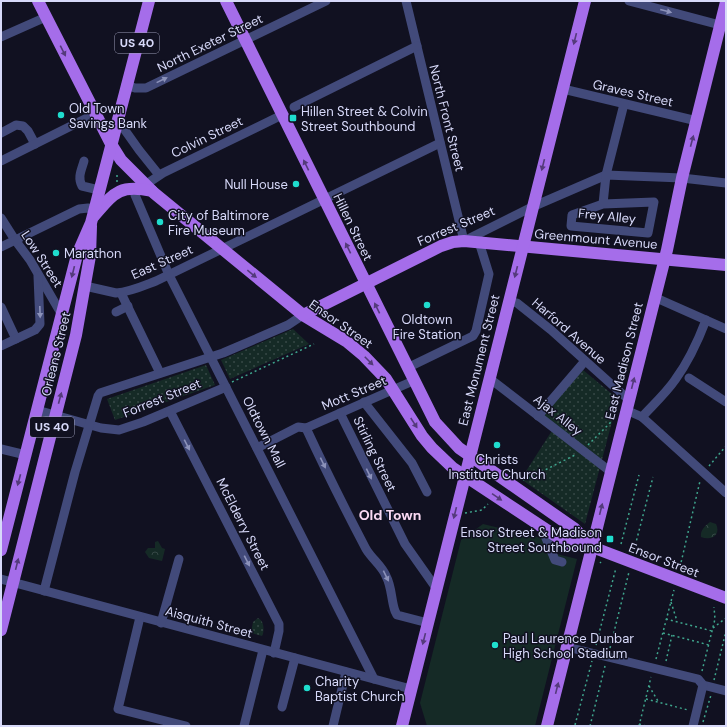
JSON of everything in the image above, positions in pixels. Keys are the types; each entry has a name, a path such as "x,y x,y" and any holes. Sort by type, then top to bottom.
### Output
{"main road":[{"name":"Ensor Street","path":"38,1 95,114 121,160 148,188 303,315 335,334 356,349 377,368 394,390 422,436 453,468 568,544 592,547 726,598"},
{"name":"Orleans Street","path":"1,550 77,255 92,217 148,1"},
{"name":"Hillen Street","path":"226,1 434,422 459,448 470,456"},
{"name":"East Monument Street","path":"402,726 508,301 585,1"},
{"name":"East Madison Street","path":"547,726 664,259 682,178 726,2"},
{"path":"92,217 111,196 117,192 125,189 148,188"},
{"name":"Orleans Street","path":"1,630 7,581 56,415 76,335 90,256 92,217"},
{"name":"Greenmount Avenue","path":"464,241 726,265"},
{"name":"Forrest Street","path":"303,315 441,246 453,242 464,241"},
{"name":"Ensor Street","path":"470,456 575,529 592,547"}],"street":[{"name":"North Exeter Street","path":"126,85 139,89 146,88 326,1"},
{"name":"North Front Street","path":"406,1 464,241"},
{"path":"628,1 720,25"},
{"path":"1,38 46,17"},
{"path":"294,107 417,46"},
{"name":"Graves Street","path":"562,89 697,121"},
{"name":"Frey Alley","path":"603,204 606,175 624,104"},
{"path":"1,161 95,114"},
{"name":"Colvin Street","path":"148,188 159,175 282,115"},
{"path":"117,119 159,175"},
{"path":"1,133 16,125 23,126 28,131 35,144"},
{"name":"East Street","path":"85,286 121,293 156,281 440,143"},
{"path":"84,161 79,181 82,186 99,190"},
{"name":"Forrest Street","path":"464,241 532,207 606,175 682,178 726,183"},
{"name":"Oldtown Mall","path":"135,195 170,275 210,357 374,679"},
{"name":"Frey Alley","path":"654,202 648,233 570,226 572,215 603,204 654,202"},
{"path":"1,247 79,209 88,208 92,217"},
{"name":"Low Street","path":"1,218 14,240 30,260 62,315"},
{"path":"407,368 473,336 476,331 489,274 479,242"},
{"path":"1,346 35,330 40,324 38,273"},
{"path":"121,293 160,373"},
{"path":"654,297 726,329"},
{"name":"Harford Avenue","path":"508,301 517,303 585,361 627,405 726,493"},
{"path":"116,312 128,306"},
{"path":"1,307 16,339"},
{"name":"Forrest Street","path":"89,425 100,393 210,357 288,325 303,315"},
{"path":"642,417 674,381 691,355 706,320"},
{"path":"538,416 585,361"},
{"name":"Ajax Alley","path":"489,378 610,472"},
{"path":"689,378 726,402"},
{"name":"Mott Street","path":"257,448 298,428 306,428 413,381"},
{"name":"Forrest Street","path":"37,410 101,428 118,430 143,422 226,386"},
{"path":"364,402 412,463 427,492"},
{"name":"McElderry Street","path":"170,411 279,624 274,653"},
{"name":"Stirling Street","path":"340,413 405,544 436,588"},
{"path":"44,591 89,425"},
{"path":"306,428 348,515 367,550 386,575 390,585 397,615 428,623"},
{"path":"1,449 26,455"},
{"path":"541,526 555,560 562,562"},
{"path":"161,623 179,559"},
{"name":"Aisquith Street","path":"7,581 411,689"},
{"path":"140,617 118,709 186,726"},
{"path":"567,647 698,679 703,685 726,691"},
{"path":"244,726 263,650"},
{"path":"282,706 295,658"},
{"path":"333,726 346,672"},
{"path":"693,726 703,685"}],"path":[{"path":"226,386 314,344"},
{"path":"522,480 572,457 582,450 612,421"},
{"path":"709,466 726,446"},
{"path":"622,542 638,474"},
{"path":"635,548 653,477"},
{"path":"680,566 700,481"},
{"path":"465,513 482,510 490,502"},
{"path":"596,645 616,569"},
{"path":"610,648 629,573"},
{"path":"656,659 674,591"},
{"path":"671,600 677,622"},
{"path":"702,672 713,629 715,615 714,607"},
{"path":"713,629 726,618"},
{"path":"666,619 713,629"},
{"path":"714,683 726,631"},
{"path":"662,633 709,644"},
{"path":"666,661 672,635"},
{"path":"575,725 591,663"},
{"path":"590,726 605,666"},
{"path":"646,726 639,725 652,675"},
{"path":"649,686 658,702"},
{"path":"702,726 710,698"},
{"path":"646,699 690,710"}],"green space":[{"path":"293,329 309,344 230,379 221,360"},
{"path":"206,365 215,385 115,420 107,399"},
{"path":"583,370 618,399 585,524 521,479 555,426 543,415"},
{"path":"710,522 716,524 716,534 712,538 701,537 702,530"},
{"name":"Paul Laurence Dunbar High School Stadium","path":"483,524 542,538 557,554 577,559 535,726 427,726 420,703 461,540"},
{"path":"158,541 162,548 165,549 162,561 149,558 145,552 148,548 155,548 155,542"},
{"path":"258,618 263,625 262,636 251,633 253,622"}],"place":[{"name":"Old Town Savings Bank","path":"61,115"},
{"name":"Hillen Street & Colvin Street Southbound","path":"293,118"},
{"name":"Null House","path":"296,184"},
{"name":"City of Baltimore Fire Museum","path":"160,222"},
{"name":"Marathon","path":"56,253"},
{"name":"Oldtown Fire Station","path":"427,305"},
{"name":"Christs Institute Church","path":"497,445"},
{"name":"Ensor Street & Madison Street Southbound","path":"610,539"},
{"name":"Paul Laurence Dunbar High School Stadium","path":"495,645"},
{"name":"Charity Baptist Church","path":"307,688"}],"district":[{"name":"Old Town","path":"390,515"}]}
